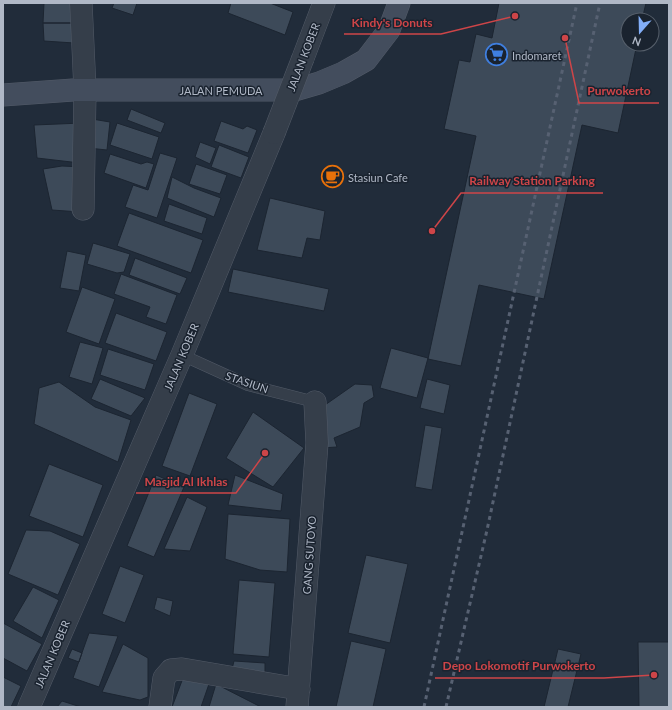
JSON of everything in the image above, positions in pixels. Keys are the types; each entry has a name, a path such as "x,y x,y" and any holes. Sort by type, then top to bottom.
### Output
{"main road":[{"name":"JALAN PEMUDA","path":"3,95 79,90 294,90 343,74 366,60 390,30 399,3"}],"street":[{"path":"81,3 79,90 83,210"},
{"name":"JALAN KOBER","path":"29,707 182,355 274,133 324,3"},
{"name":"GANG SUTOYO","path":"298,698 317,443 315,402"},
{"path":"160,707 164,678 171,670 182,669 298,698"}],"lane":[{"name":"STASIUN","path":"182,355 248,385 315,402"}],"building":[{"path":"44,3 76,3 75,23 43,23"},
{"path":"114,3 137,3 133,15 112,8"},
{"path":"231,3 270,3 293,12 285,35 228,13"},
{"path":"499,3 646,3 644,12 620,12 620,52 635,52 618,133 582,125 544,299 479,285 461,366 428,359 476,136 444,129 459,60 470,62 476,34 492,38"},
{"path":"43,23 75,23 74,43 44,41"},
{"path":"131,109 165,123 161,133 127,120"},
{"path":"92,119 110,122 107,150 88,148"},
{"path":"221,121 243,129 247,126 257,130 248,153 214,141"},
{"path":"82,123 80,163 37,158 34,125"},
{"path":"117,123 159,137 152,159 110,145"},
{"path":"200,142 216,148 210,164 195,157"},
{"path":"219,145 249,157 241,178 211,167"},
{"path":"160,153 177,158 157,218 125,207 133,185 148,190"},
{"path":"110,154 141,164 147,162 154,164 146,188 104,173"},
{"path":"196,164 227,175 220,194 189,184"},
{"path":"62,166 83,167 80,212 52,210 43,169"},
{"path":"172,177 194,188 221,198 214,217 167,198"},
{"path":"270,198 325,211 320,240 307,238 302,258 257,250"},
{"path":"169,204 207,218 202,234 164,221"},
{"path":"129,213 203,240 191,273 117,246"},
{"path":"93,243 130,254 124,272 117,273 87,264"},
{"path":"67,251 86,255 79,291 60,288"},
{"path":"135,258 187,278 180,294 129,275"},
{"path":"233,269 329,289 324,311 228,292"},
{"path":"121,274 177,295 166,324 146,317 150,307 114,294"},
{"path":"82,287 115,299 99,344 66,332"},
{"path":"116,313 167,332 156,361 105,343"},
{"path":"80,342 103,348 92,384 69,377"},
{"path":"391,348 428,358 417,398 380,388"},
{"path":"108,349 154,364 145,390 100,375"},
{"path":"100,379 145,398 131,416 91,399"},
{"path":"427,379 450,385 444,414 420,408"},
{"path":"59,382 95,407 131,420 118,462 34,424 39,388"},
{"path":"355,384 372,385 374,397 364,403 360,427 334,438 337,447 321,448 325,405"},
{"path":"189,393 217,404 190,476 162,466"},
{"path":"253,412 304,448 273,487 226,458"},
{"path":"425,425 442,428 432,490 415,487"},
{"path":"49,464 103,485 83,537 29,516"},
{"path":"156,475 184,487 154,557 127,546"},
{"path":"235,475 283,494 281,511 228,505"},
{"path":"187,497 207,507 190,551 164,549"},
{"path":"228,514 290,519 287,572 260,570 225,559"},
{"path":"26,530 50,531 80,544 58,595 8,574"},
{"path":"366,555 408,564 390,643 348,633"},
{"path":"120,566 144,575 125,623 102,614"},
{"path":"239,580 275,583 269,657 233,654"},
{"path":"33,587 59,600 42,638 13,621"},
{"path":"157,597 173,601 170,616 154,609"},
{"path":"3,623 42,644 27,671 3,658"},
{"path":"89,633 118,636 99,687 73,678"},
{"path":"351,641 386,649 373,707 336,707"},
{"path":"638,642 669,642 669,707 639,707"},
{"path":"123,644 148,658 148,697 140,700 102,692"},
{"path":"72,649 82,653 79,662 68,658"},
{"path":"558,649 581,654 568,707 544,707"},
{"path":"234,661 265,663 265,680 231,673"},
{"path":"3,677 21,686 11,707 3,707"},
{"path":"183,678 209,684 201,707 172,707"},
{"path":"216,684 261,707 209,707"},
{"path":"62,701 81,707 57,707"}],"railway":[{"path":"424,707 577,3"},
{"path":"446,707 487,530 600,3"}],"place":[{"name":"Kindy's Donuts","path":"515,16"},
{"name":"Purwokerto","path":"565,38"},
{"name":"Indomaret","path":"497,55"},
{"name":"Stasiun Cafe","path":"332,177"},
{"name":"Railway Station Parking","path":"432,231"},
{"name":"Masjid Al Ikhlas","path":"265,453"},
{"name":"Depo Lokomotif Purwokerto","path":"654,675"}]}
